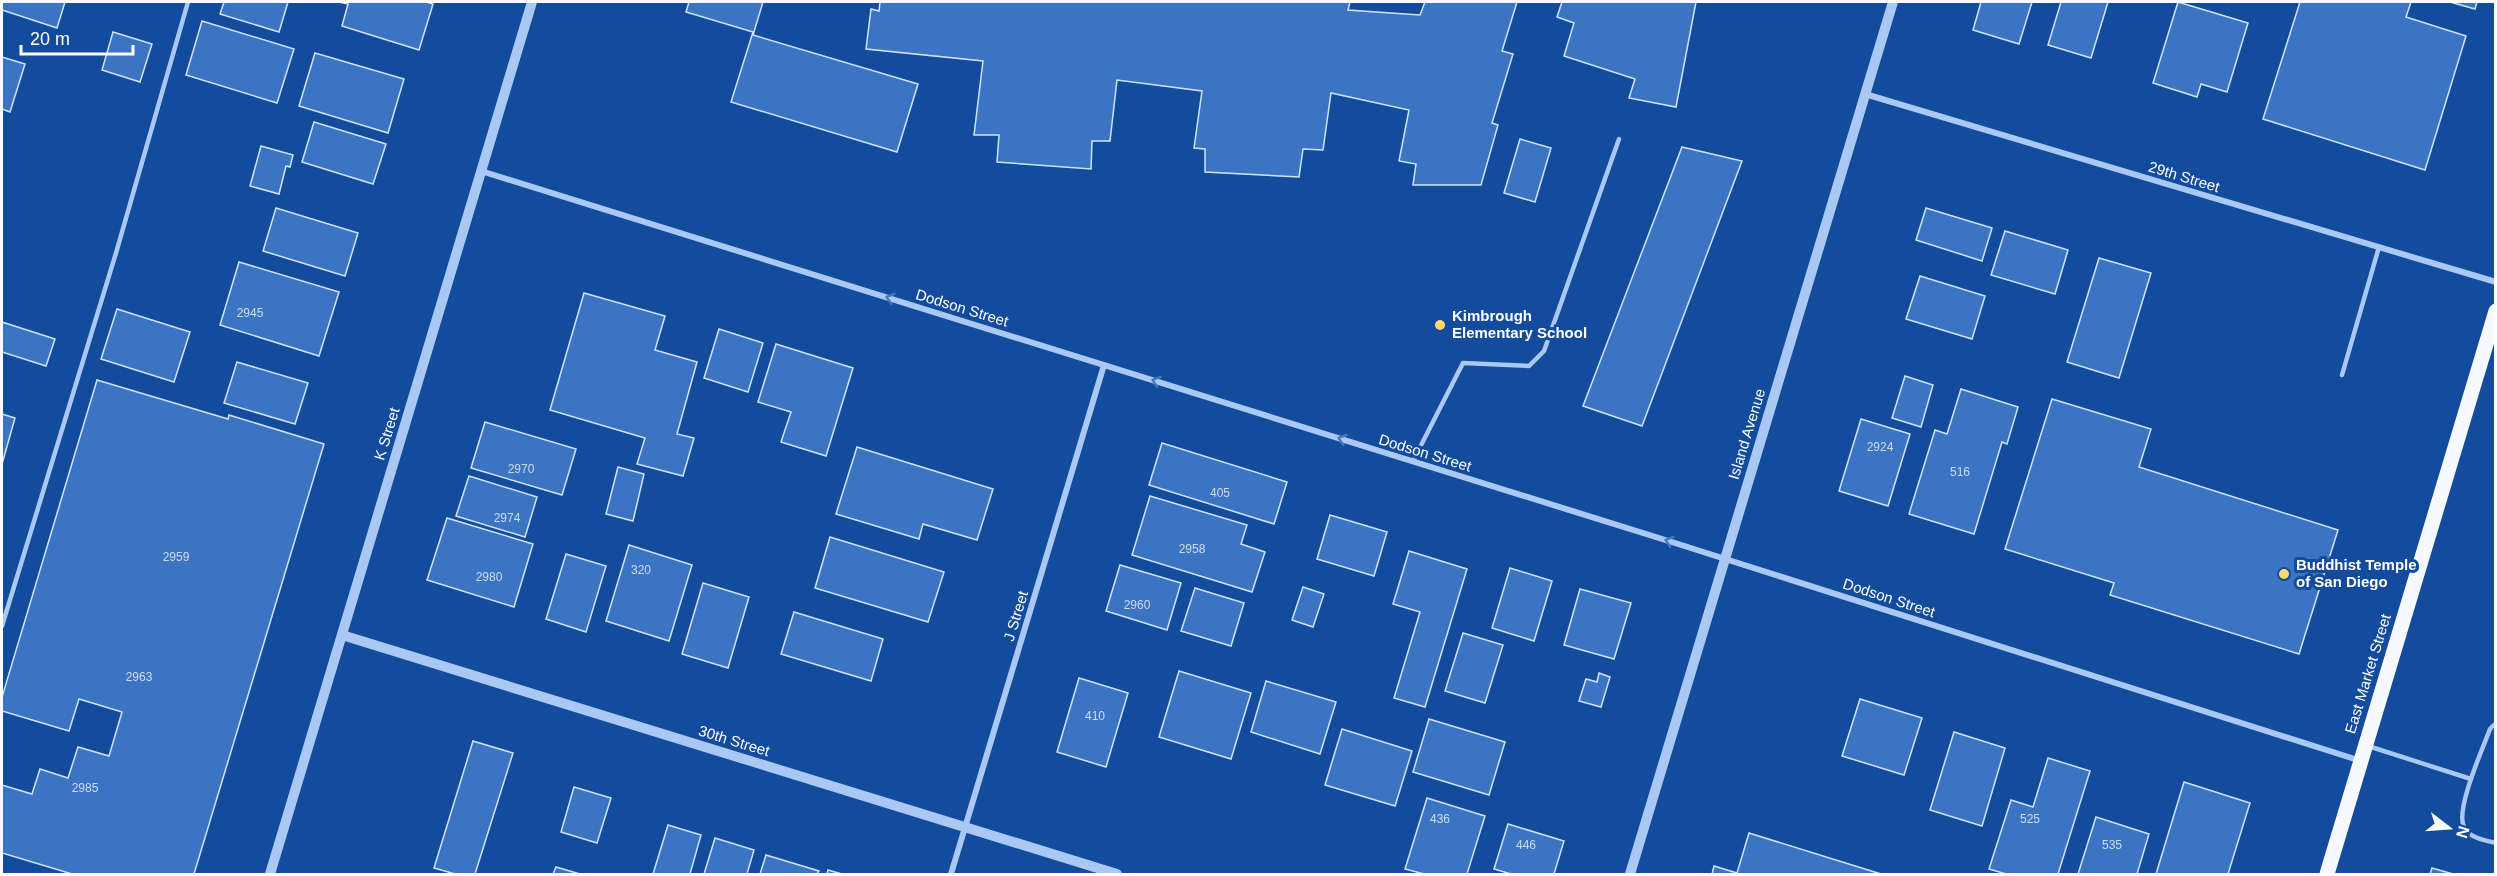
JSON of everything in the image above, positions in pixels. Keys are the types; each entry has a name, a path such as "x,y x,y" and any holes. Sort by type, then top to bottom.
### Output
{"main road":[{"name":"East Market Street","path":"2327,874 2496,311"}],"street":[{"name":"K Street","path":"270,874 532,2"},
{"name":"Island Avenue","path":"1630,874 1893,2"},
{"name":"29th Street","path":"1865,94 2496,282"},
{"name":"Dodson Street","path":"482,171 1413,461 2361,761"},
{"name":"J Street","path":"951,874 1104,365"},
{"name":"30th Street","path":"342,635 1117,874"}],"lane":[{"path":"2,626 116,253 188,2"},
{"path":"1413,461 1463,363 1529,366 1544,351 1619,139"},
{"path":"2342,375 2379,247"},
{"path":"2496,723 2490,729 2471,779 2461,817 2464,827 2472,836 2496,843"},
{"path":"2366,746 2471,779"}],"building":[{"path":"2,2 65,2 57,28 2,10"},
{"path":"224,2 288,2 279,32 220,14"},
{"path":"339,2 426,2 433,4 419,50 342,26 348,4"},
{"path":"689,2 763,2 753,35 918,84 897,152 731,102 753,32 686,12"},
{"path":"880,2 1350,2 1348,10 1420,15 1425,2 1517,2 1502,51 1513,54 1492,123 1498,125 1481,185 1413,185 1416,164 1399,161 1409,110 1331,93 1323,150 1303,149 1299,177 1205,172 1205,149 1194,148 1202,91 1117,80 1110,141 1092,141 1091,169 997,162 999,135 974,135 983,61 866,49 871,9 879,11"},
{"path":"1562,2 1696,2 1676,107 1629,98 1635,79 1564,56 1574,23 1557,17"},
{"path":"1981,2 2032,2 2019,44 1973,30"},
{"path":"2061,2 2108,2 2091,58 2048,45"},
{"path":"2178,2 2248,23 2227,92 2201,84 2197,97 2153,83"},
{"path":"2300,2 2411,2 2406,17 2466,36 2425,170 2263,119"},
{"path":"2450,2 2477,2 2475,9"},
{"path":"202,21 294,49 277,103 186,75"},
{"path":"113,32 152,44 140,82 102,70"},
{"path":"315,53 404,79 388,133 299,106"},
{"path":"2,57 25,64 10,112 2,109"},
{"path":"314,122 386,144 373,184 302,162"},
{"path":"1520,139 1551,148 1535,202 1504,193"},
{"path":"261,146 293,155 290,167 286,166 279,194 250,186"},
{"path":"1682,147 1742,161 1642,426 1583,406"},
{"path":"276,208 358,233 345,276 263,251"},
{"path":"1926,208 1992,228 1982,261 1916,240"},
{"path":"2005,231 2068,250 2055,294 1991,275"},
{"path":"2099,258 2151,273 2119,378 2067,362"},
{"path":"239,262 339,292 319,356 220,325"},
{"path":"1920,276 1985,296 1972,339 1906,319"},
{"path":"584,293 665,316 655,350 697,362 677,434 694,438 683,476 637,464 645,438 550,410"},
{"path":"117,309 190,332 174,382 101,359"},
{"path":"2,322 55,339 46,366 2,352"},
{"path":"719,329 763,343 748,392 704,378"},
{"path":"776,344 853,368 826,456 781,442 791,412 758,402"},
{"path":"237,362 308,383 295,424 224,403"},
{"path":"1905,376 1933,385 1921,427 1892,418"},
{"path":"97,380 228,419 229,415 324,444 194,874 72,874 2,853 2,785 32,794 40,769 68,778 78,747 109,756 122,712 79,699 69,731 2,711 2,697"},
{"path":"1961,389 2018,407 2007,444 2002,442 1974,534 1909,514 1935,430 1947,434"},
{"path":"2052,399 2151,429 2139,467 2338,530 2299,654 2110,595 2114,583 2005,549"},
{"path":"2,414 15,418 2,464"},
{"path":"1861,419 1910,434 1888,506 1839,491"},
{"path":"485,422 576,449 562,495 471,468"},
{"path":"1162,443 1287,482 1274,524 1149,485"},
{"path":"857,447 993,489 977,540 923,524 919,539 836,514"},
{"path":"618,467 644,474 633,521 606,514"},
{"path":"469,476 537,497 525,537 456,516"},
{"path":"1150,496 1247,525 1241,544 1265,552 1252,592 1132,555"},
{"path":"1330,515 1387,532 1374,576 1317,559"},
{"path":"447,518 533,544 514,607 427,580"},
{"path":"830,537 944,572 928,622 815,588"},
{"path":"629,545 692,565 669,641 606,621"},
{"path":"1409,551 1467,569 1425,707 1394,698 1420,612 1393,604"},
{"path":"566,554 606,566 586,632 546,619"},
{"path":"1120,565 1181,583 1167,630 1106,611"},
{"path":"1510,568 1552,581 1534,641 1492,628"},
{"path":"703,583 749,597 728,668 682,654"},
{"path":"1303,587 1324,594 1313,627 1292,620"},
{"path":"1195,588 1244,603 1231,646 1181,631"},
{"path":"1580,589 1631,603 1614,659 1564,645"},
{"path":"794,612 883,639 871,681 781,654"},
{"path":"1463,633 1503,645 1485,703 1445,691"},
{"path":"1179,671 1251,693 1231,759 1159,737"},
{"path":"1599,673 1610,677 1601,707 1579,701 1586,679 1597,682"},
{"path":"1079,678 1128,693 1106,767 1057,752"},
{"path":"1266,681 1336,702 1320,754 1251,732"},
{"path":"1860,699 1922,718 1904,775 1842,756"},
{"path":"1429,719 1505,742 1489,795 1413,772"},
{"path":"1342,729 1412,751 1395,806 1325,785"},
{"path":"1954,732 2005,748 1982,826 1930,810"},
{"path":"473,741 513,753 475,874 455,874 434,868"},
{"path":"2048,758 2090,771 2058,874 2006,874 1989,869 2011,800 2033,807"},
{"path":"2184,782 2250,803 2228,874 2156,874"},
{"path":"574,787 611,798 597,843 561,832"},
{"path":"1427,798 1485,816 1467,874 1424,874 1405,869"},
{"path":"2096,817 2149,834 2137,874 2078,874"},
{"path":"1508,824 1564,841 1554,874 1511,874 1494,869"},
{"path":"668,825 701,835 690,874 653,874"},
{"path":"1749,833 1881,874 1712,874 1714,866 1737,873"},
{"path":"715,838 754,850 747,874 704,874"},
{"path":"766,855 819,871 817,874 760,874"},
{"path":"556,867 580,874 553,874"},
{"path":"2432,868 2453,874 2430,874"},
{"path":"828,870 842,874 827,874"}],"place":[{"name":"Kimbrough Elementary School","path":"1440,325"},
{"name":"Buddhist Temple of San Diego","path":"2284,574"}]}
